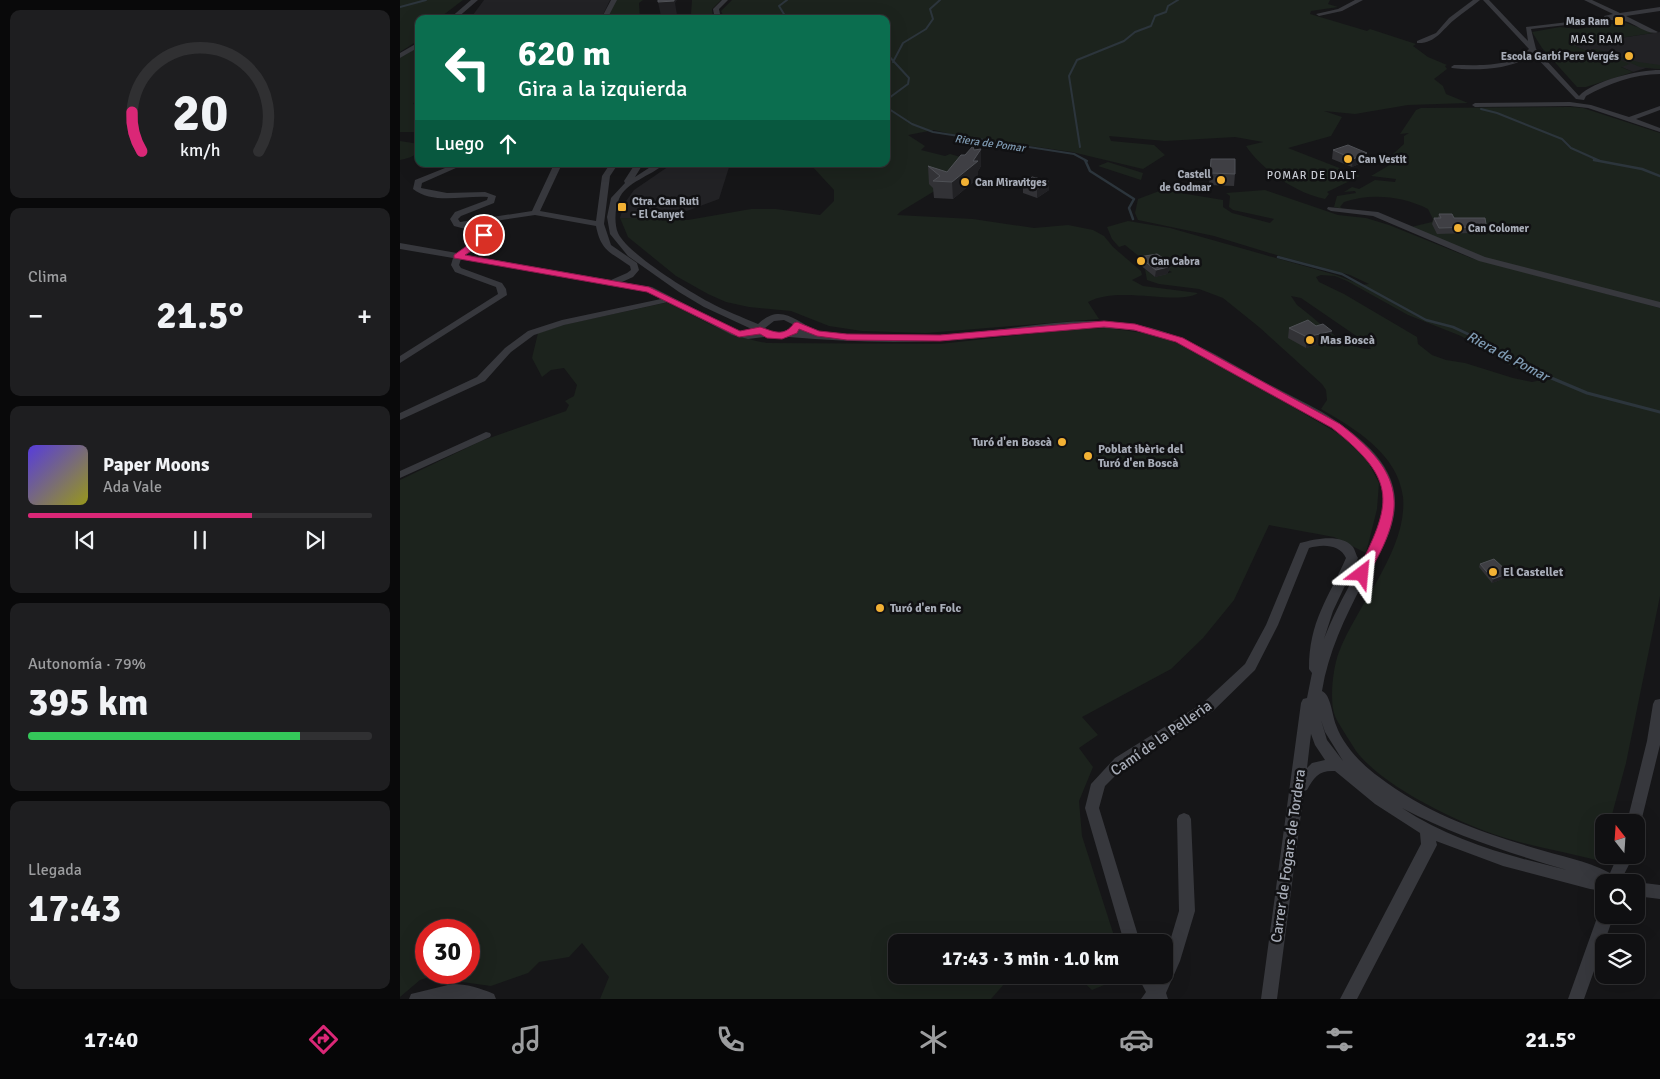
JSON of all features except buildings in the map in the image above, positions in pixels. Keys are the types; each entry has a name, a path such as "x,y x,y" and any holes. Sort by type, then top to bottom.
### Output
{"street":[{"path":"457,15 474,0"},
{"path":"606,15 614,0"},
{"path":"717,15 716,9 725,0"},
{"path":"1319,14 1340,10 1360,0"},
{"path":"1419,42 1438,34 1451,19 1477,0"},
{"path":"1486,0 1580,99 1591,103 1589,106"},
{"path":"1587,0 1655,32"},
{"path":"1622,16 1660,9"},
{"path":"1533,49 1528,28 1575,22"},
{"path":"400,56 415,47"},
{"path":"1454,67 1485,66 1517,61 1527,57 1533,49"},
{"path":"1647,72 1660,78"},
{"path":"1570,104 1569,100 1580,99 1588,92 1603,86 1647,72 1660,72"},
{"path":"1567,86 1582,90 1603,86"},
{"path":"1475,106 1570,104 1589,106 1660,130"},
{"path":"1628,120 1660,108"},
{"path":"400,360 502,294 502,289 499,285 458,270 455,265 457,257 482,240 484,235 476,229 457,224 454,219 458,214 490,201 492,196 486,194 461,196 424,192 417,189 418,182 454,167"},
{"path":"535,213 557,167"},
{"path":"611,283 630,276 635,270 635,267 607,246 603,238 600,224 606,176 612,167"},
{"path":"636,167 614,206 610,218 614,234 631,254 697,299 776,336 817,334 900,339 971,336 1089,324 1135,327 1158,332 1197,348 1336,426 1364,449 1379,468 1385,478 1389,494 1389,512 1385,530 1337,621 1322,659 1314,702 1316,730 1320,741 1338,765 1370,793 1428,838 1448,841 1515,864 1595,882"},
{"path":"623,191 647,167"},
{"path":"623,191 662,167"},
{"path":"1330,208 1368,212 1482,259 1660,305"},
{"path":"457,224 535,213 600,224"},
{"path":"400,246 649,289 739,334 748,336 762,330 768,320"},
{"path":"400,417 481,379 508,350 531,333 562,323 671,299"},
{"path":"738,318 768,320 786,318 817,334"},
{"path":"790,334 797,325"},
{"path":"400,410 413,412"},
{"path":"400,476 486,435"},
{"name":"Camí de la Pelleria","path":"1130,934 1092,808 1098,784 1120,762 1208,707 1250,667 1272,625 1304,546 1317,541 1329,541 1348,549 1352,558 1318,632 1314,650 1317,678"},
{"path":"1317,678 1322,710 1332,735 1339,747 1365,776"},
{"name":"Carrer de Fogars de Tordera","path":"1269,999 1307,714 1310,695 1317,678"},
{"path":"1636,814 1654,741 1660,704"},
{"path":"1298,792 1309,771 1321,766 1338,765 1365,776 1399,799 1501,844 1599,874"},
{"path":"1399,799 1428,838"},
{"path":"1155,997 1172,961 1187,911 1184,819"},
{"path":"1348,999 1428,838"},
{"path":"1645,890 1660,892"},
{"path":"1576,999 1603,924"},
{"path":"1148,984 1155,997"},
{"path":"417,999 452,990 468,992 488,999"}],"shaded area":[{"path":"400,0 463,0 443,15 415,15 415,43 400,52"},
{"path":"484,0 610,0 603,15 473,15"},
{"path":"616,0 643,0 639,3 640,15 609,15"},
{"path":"692,0 721,0 712,9 713,15 689,15"},
{"path":"732,0 1330,0 1328,4 1338,7 1311,11 1310,14 1367,31 1370,29 1416,44 1413,46 1428,57 1447,65 1445,66 1447,69 1434,79 1443,86 1446,94 1468,103 1408,105 1355,114 1324,111 1342,117 1331,136 1288,148 1360,176 1327,192 1329,194 1325,199 1303,192 1281,180 1261,164 1246,146 1263,142 1235,137 1165,141 1109,136 1111,141 1154,145 1165,155 1143,169 1072,152 959,136 934,130 908,135 925,146 921,150 945,156 950,154 968,159 941,187 897,215 973,219 1034,228 1068,225 1093,230 1104,236 1113,247 1141,271 1142,275 1132,280 1143,286 1198,293 1177,298 1131,295 1101,297 1088,302 1099,319 926,333 862,331 829,326 791,311 749,307 726,302 676,276 628,237 620,218 688,220 751,209 776,209 820,215 834,201 834,190 813,167 890,167 890,15 723,15 721,11"},
{"path":"1624,22 1653,33 1573,45 1587,51 1596,49 1638,62 1660,65 1660,69 1640,67 1609,54 1600,57 1604,59 1613,57 1630,64 1621,67 1633,72 1586,87 1577,87 1542,48 1532,32 1560,27 1578,29"},
{"name":"Escola Garbí Pere Vergés","path":"1660,32 1660,69 1646,68 1633,72 1572,45"},
{"path":"415,49 415,101 413,104 415,105 415,132 400,132 400,58"},
{"path":"1421,108 1583,108 1660,133 1660,303 1490,260 1411,227 1432,222 1433,219 1428,209 1408,201 1386,197 1365,197 1344,202 1340,207 1343,209 1334,207 1337,196 1356,193 1355,191 1344,192 1352,187 1359,189 1375,180 1395,182 1396,179 1371,176 1388,166 1393,154 1404,144 1404,136 1409,133 1400,134 1416,110"},
{"path":"400,141 415,143 415,154 400,160"},
{"path":"1108,162 1143,173 1141,180 1098,166"},
{"path":"668,167 729,167 719,199 660,221 620,218 624,204 634,190"},
{"path":"1162,190 1223,200 1223,207 1232,213 1270,223 1274,219 1233,210 1229,207 1230,196 1226,193 1265,190 1338,215 1366,218 1389,225 1471,258 1660,308 1660,596 1626,763 1612,814 1595,814 1595,860 1509,839 1470,825 1405,792 1385,779 1356,751 1339,724 1333,710 1334,675 1337,658 1347,634 1390,557 1398,537 1403,497 1393,468 1373,444 1321,409 1327,400 1326,390 1322,384 1259,327 1223,298 1199,289 1159,284 1147,280 1145,269 1155,277 1172,272 1146,262 1125,245 1119,247 1112,239 1107,227 1128,221 1170,228 1336,275 1362,285 1369,284 1350,275 1214,236 1138,220 1135,213 1138,199","holes":["1321,275 1335,276 1408,315 1461,336 1513,367 1541,380 1532,382 1513,378 1432,355 1418,344 1417,337 1344,294 1319,282 1316,277","1291,296 1301,298 1368,344 1371,349 1351,345 1341,339 1297,305"]},
{"path":"669,302 728,332 767,343 940,344 1075,329 1107,328 1144,333 1169,340 1195,350 1339,434 1366,458 1379,483 1377,509 1366,553 1334,537 1269,525 1234,600 1203,638 1171,669 1082,717 1098,735 1079,748 1093,767 1079,801 1082,836 1113,934 888,934 888,984 1004,984 991,999 600,999 609,977 582,943 569,957 539,962 528,973 491,986 477,984 480,984 480,919 415,919 415,984 400,997 400,480 481,441 566,411 569,405 565,401 574,396 577,385 564,368 551,370 542,377 532,358 538,333 567,324"},
{"path":"1086,984 1107,984 1092,990"}],"waterway":[{"path":"400,7 426,0"},
{"name":"Riera de Pomar","path":"785,15 779,6 787,0"},
{"path":"893,61 903,43 926,29 933,19 930,9 940,0"},
{"path":"1080,147 1069,76 1077,60 1124,41 1135,32 1151,26 1155,16 1166,12 1168,6 1178,0"},
{"name":"Riera de Pomar","path":"890,57 893,61"},
{"name":"Riera de Pomar","path":"890,97 908,84 909,78 893,61"},
{"path":"1481,109 1497,113 1562,139 1571,148 1600,161"},
{"name":"Riera de Pomar","path":"890,110 912,124 933,132 1074,154 1087,161"},
{"name":"Riera de Pomar","path":"1085,160 1090,171 1134,199 1129,208 1133,219"},
{"path":"1594,160 1642,169 1660,176"},
{"name":"Riera de Pomar","path":"1278,257 1342,274 1426,320 1453,327 1533,370"},
{"name":"Riera de Pomar","path":"1530,369 1587,393 1660,412"}],"place":[{"name":"Mas Ram","path":"1619,21"},
{"name":"Escola Garbí Pere Vergés","path":"1629,56"},
{"name":"Can Vestit","path":"1348,159"},
{"name":"Castell de Godmar","path":"1221,180"},
{"name":"Can Miravitges","path":"965,182"},
{"name":"Ctra. Can Ruti - El Canyet","path":"622,207"},
{"name":"Can Colomer","path":"1458,228"},
{"name":"Can Cabra","path":"1141,261"},
{"name":"Mas Boscà","path":"1310,340"},
{"name":"Turó d'en Boscà","path":"1062,442"},
{"name":"Poblat ibèric del Turó d'en Boscà","path":"1088,456"},
{"name":"El Castellet","path":"1493,572"},
{"name":"Turó d'en Folc","path":"880,608"}],"district":[{"name":"MAS RAM","path":"1597,39"},
{"name":"POMAR DE DALT","path":"1312,175"}],"route":[{"path":"484,235 482,240 457,257 649,289 739,334 752,334 760,330 767,335 782,336 794,331 797,325 817,334 847,337 940,338 997,334 1071,325 1104,324 1135,327 1158,332 1180,340 1336,426 1359,444 1373,459 1385,478 1389,494 1389,512 1385,530 1362,574"}]}
